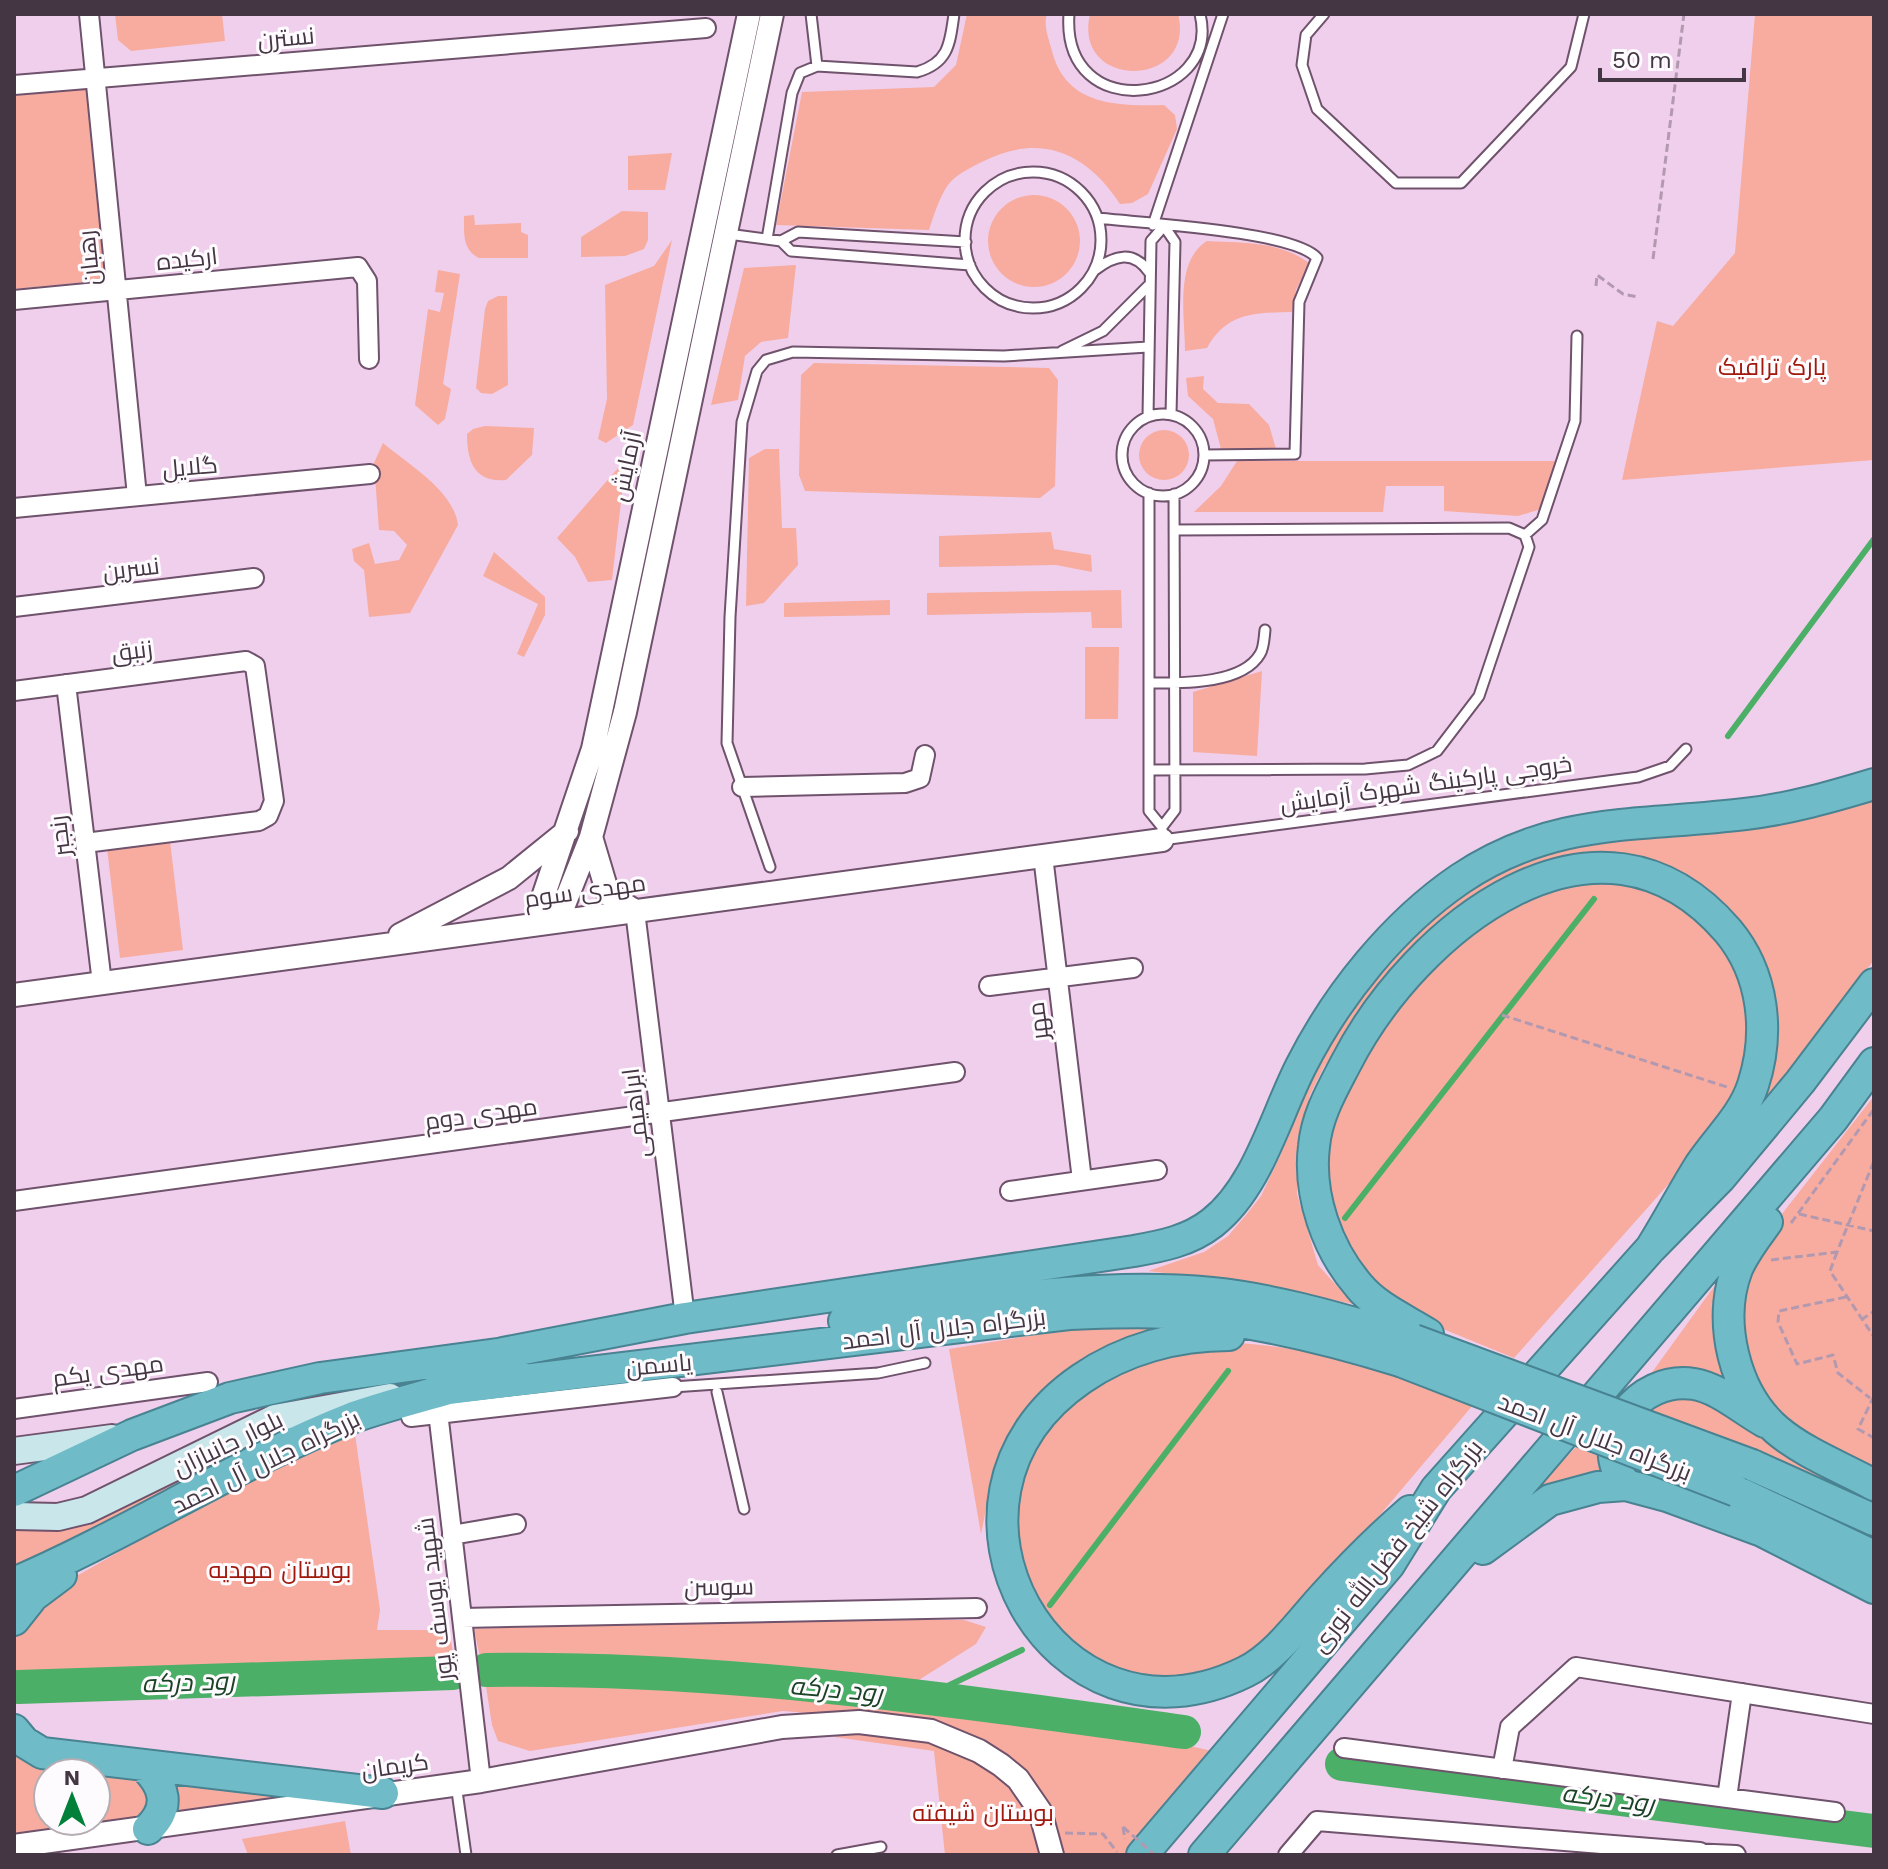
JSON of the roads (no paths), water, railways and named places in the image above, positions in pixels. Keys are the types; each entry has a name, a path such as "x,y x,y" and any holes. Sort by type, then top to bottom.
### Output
{"highway":[{"path":"503,1353 701,1315 1134,1251 1187,1238 1212,1223 1240,1195 1303,1063 1355,982 1421,909 1457,881 1491,860 1537,839 1602,825 1730,816 1796,807 1874,784"},
{"path":"1475,1362 1361,1289 1337,1253 1320,1213 1315,1185 1315,1137 1322,1111 1381,1005 1448,931 1493,900 1556,875 1610,868 1661,880 1709,909 1732,936 1750,968 1763,1016 1756,1075 1743,1108 1701,1164 1651,1248"},
{"name":"بزرگراه شیخ فضل‌الله نوری","path":"1142,1855 1389,1565 1436,1489 1651,1248 1731,1165 1800,1082 1874,984"},
{"path":"1776,1429 1747,1389 1734,1358 1729,1323 1732,1286 1749,1246 1874,1063"},
{"path":"1204,1855 1833,1119"},
{"name":"بزرگراه جلال آل احمد","path":"14,1491 132,1435 230,1398 277,1387 503,1353 762,1332 1011,1297 1117,1289 1214,1293 1263,1301 1407,1351 1736,1491 1874,1556"},
{"name":"بزرگراه جلال آل احمد","path":"14,1583 99,1546 315,1434 356,1417 1069,1314 1164,1313 1252,1322 1340,1342 1475,1362 1752,1465 1874,1520"},
{"path":"1407,1351 1284,1338 1199,1335 1127,1354 1094,1370 1052,1402 1036,1420 1017,1451 1006,1480 1001,1513 1010,1578 1017,1597 1042,1633 1086,1670 1121,1685 1154,1691 1188,1691 1249,1670 1281,1643 1367,1549 1436,1489"},
{"path":"1626,1485 1614,1463 1614,1438 1621,1417 1637,1400 1667,1385 1696,1384 1715,1392 1874,1485"},
{"path":"1434,1587 1550,1500 1585,1489 1626,1485 1667,1496 1762,1531 1874,1588"},
{"path":"14,1620 33,1596 99,1546"},
{"path":"14,1730 24,1742 42,1753 383,1793"},
{"path":"144,1766 158,1779 164,1800 156,1821 148,1829"}],"main road":[{"name":"بلوار جانبازان","path":"14,1516 58,1517 106,1503 259,1425 289,1414 348,1402 437,1405"},
{"path":"14,1451 132,1435"}],"street":[{"name":"رهبان","path":"89,14 137,496"},
{"name":"آزمایش","path":"534,924 593,749 749,14"},
{"path":"558,920 591,837 625,712 772,14"},
{"name":"نسترن","path":"14,85 651,23 706,28"},
{"path":"703,228 728,234"},
{"name":"ارکیده","path":"14,300 350,267 363,270 367,281 369,359"},
{"name":"گلایل","path":"14,508 370,474"},
{"name":"نسرین","path":"14,607 254,578"},
{"name":"زنبق","path":"14,691 246,661 255,666 274,801 268,816 259,821 85,843"},
{"name":"رنجبر","path":"66,684 102,983"},
{"path":"742,787 905,783 920,778 925,755"},
{"path":"384,943 509,878 567,830"},
{"name":"مهدی سوم","path":"14,995 1043,856 1162,834"},
{"path":"591,837 608,894 635,911"},
{"name":"مهر","path":"1043,856 1082,1180"},
{"name":"ابراهیمی","path":"635,911 684,1309"},
{"path":"989,986 1133,968"},
{"name":"مهدی دوم","path":"14,1201 955,1072"},
{"path":"1010,1191 1157,1170"},
{"name":"مهدی یکم","path":"14,1409 208,1382"},
{"name":"یاسمن","path":"437,1405 673,1387"},
{"name":"شهید یوسف پور","path":"437,1405 481,1781"},
{"path":"452,1535 516,1524"},
{"name":"سوسن","path":"462,1618 977,1608"},
{"path":"1502,1769 1510,1727 1576,1667 1874,1714"},
{"path":"1727,1798 1742,1693"},
{"name":"کریمان","path":"14,1846 481,1781 782,1727 859,1722 897,1724 955,1740 979,1751 1018,1779 1040,1811 1052,1855"},
{"path":"1344,1748 1835,1812"},
{"path":"1288,1855 1317,1821 1736,1855"}],"lane":[{"path":"811,14 817,66"},
{"path":"767,239 795,82 806,68 917,72 927,69 940,62 947,53 954,14"},
{"path":"1069,14 1068,32 1074,54 1087,73 1106,86 1128,92 1151,90 1172,81 1189,65 1199,44 1200,14"},
{"path":"1148,417 1151,241 1159,226 1223,14"},
{"path":"1324,14 1306,35 1302,65 1317,109 1396,183 1461,183 1571,67 1584,14"},
{"path":"1199,44 1212,47"},
{"path":"1093,272 1102,240 1098,218 1087,198 1070,183 1049,174 1026,172 1004,179 985,192 972,210 966,242 970,265 989,292 1008,304 1030,308 1052,306 1072,297 1093,272 1110,260 1126,256 1141,260 1149,272"},
{"path":"1098,218 1257,236 1311,251 1317,258 1299,302 1295,454 1204,455"},
{"path":"1159,226 1175,242 1171,415"},
{"path":"728,234 781,241 798,232 966,242"},
{"path":"890,259 892,237"},
{"path":"781,241 791,251 970,265"},
{"path":"1052,355 1103,331 1149,285"},
{"path":"1525,535 1542,520 1575,421 1577,336"},
{"path":"770,867 727,743 739,441 757,371 766,360 793,352 1052,355 1148,347"},
{"path":"1171,415 1187,422 1196,431 1204,455 1194,482 1174,494 1149,493 1131,481 1121,455 1129,430 1148,417 1171,415"},
{"path":"1149,493 1149,811 1162,834"},
{"path":"1162,834 1175,810 1174,494"},
{"path":"1149,770 1365,769 1408,765 1437,751 1479,696 1529,547 1525,535 1509,528 1174,530"},
{"path":"1149,683 1175,683 1232,674 1249,667 1262,652 1265,630"},
{"name":"خروجی پارکینگ شهرک آزمایش","path":"1162,834 1638,777 1670,766 1686,749"},
{"name":"یاسمن","path":"673,1387 878,1373 925,1363"},
{"path":"717,1392 744,1509"},
{"path":"456,1784 466,1855"},
{"path":"837,1855 881,1847"}],"waterway":[{"path":"1728,736 1874,539"},
{"path":"1345,1218 1594,899"},
{"path":"1050,1605 1228,1371"},
{"path":"925,1697 1022,1650"},
{"name":"رود درکه","path":"486,1670 574,1670 749,1679 923,1697 1184,1732"},
{"name":"رود درکه","path":"18,1687 453,1673"},
{"name":"رود درکه","path":"1342,1764 1874,1831"}],"park label":[{"name":"پارک ترافیک","path":"1772,367"},
{"name":"بوستان مهدیه","path":"280,1570"},
{"name":"بوستان شیفته","path":"983,1813"}]}
